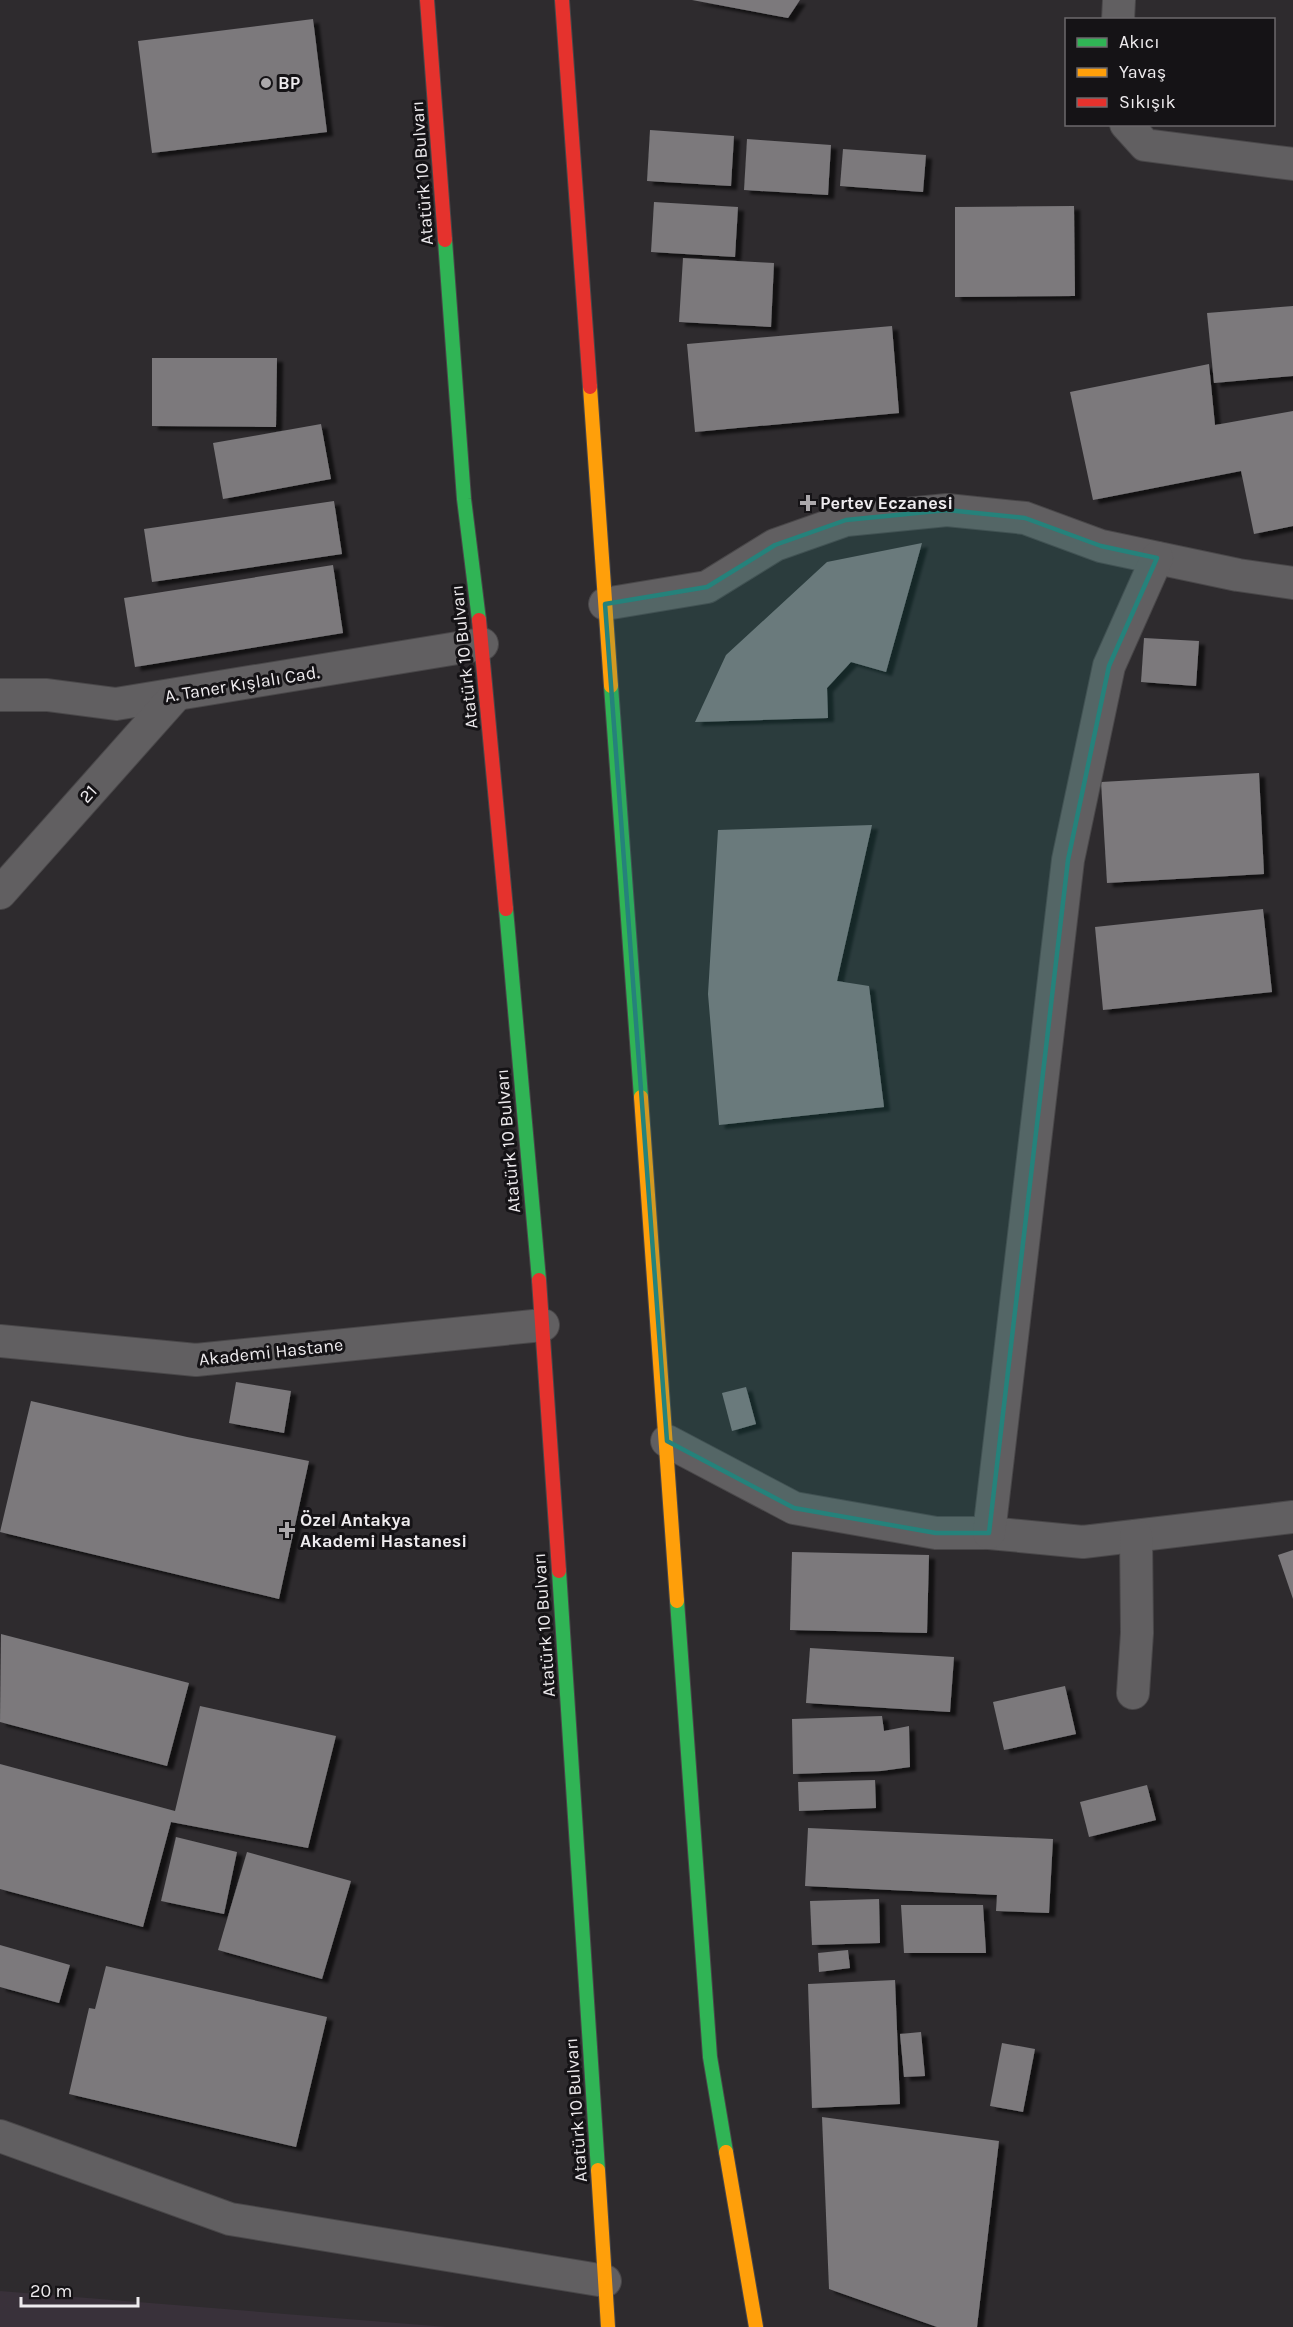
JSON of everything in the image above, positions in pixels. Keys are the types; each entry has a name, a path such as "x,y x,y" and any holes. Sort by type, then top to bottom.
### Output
{"highway":[{"name":"Atatürk 10 Bulvarı","path":"427,0 465,500 482,644 543,1325 608,2327"},
{"path":"562,0 711,2057 756,2327"}],"street":[{"path":"1118,18 1119,0"},
{"path":"1128,126 1145,145 1293,164"},
{"path":"605,604 707,587 775,545 846,520 947,510 1025,518 1101,546 1238,575 1293,583"},
{"path":"989,1533 1068,860 1109,666 1157,558"},
{"name":"A. Taner Kışlalı Cad.","path":"0,695 47,695 116,704 482,644"},
{"name":"21","path":"0,893 177,695"},
{"name":"Akademi Hastane","path":"0,1341 196,1360 543,1325"},
{"path":"667,1441 795,1508 936,1533 989,1533 1083,1542 1293,1517"},
{"path":"1133,1693 1137,1633 1136,1536"},
{"path":"0,2136 230,2219 605,2281"}],"highlighted area":[{"path":"947,510 1025,518 1101,546 1157,558 1109,666 1068,860 989,1533 936,1533 794,1508 667,1441 605,604 707,587 775,545 846,520"}],"shaded area":[{"path":"0,2291 447,2327 0,2327"}],"building":[{"path":"692,0 800,0 788,18"},
{"path":"313,19 327,132 152,153 138,41"},
{"path":"650,130 734,136 731,186 647,181"},
{"path":"747,139 831,145 828,195 744,190"},
{"path":"843,149 926,155 923,192 840,186"},
{"path":"654,202 738,207 735,257 651,252"},
{"path":"1074,206 1075,296 955,297 955,207"},
{"path":"683,258 774,263 771,327 679,322"},
{"path":"1293,306 1293,376 1214,383 1207,313"},
{"path":"892,326 899,413 695,432 687,344"},
{"path":"152,358 277,358 276,427 152,426"},
{"path":"1209,364 1215,425 1293,411 1293,526 1254,534 1241,471 1093,500 1070,392"},
{"path":"321,424 331,479 223,499 213,443"},
{"path":"334,501 342,554 152,582 144,529"},
{"path":"922,543 886,672 851,662 827,688 828,718 695,722 726,655 827,562"},
{"path":"333,565 343,633 135,667 124,598"},
{"path":"1144,638 1199,641 1196,686 1141,682"},
{"path":"1259,773 1264,874 1107,883 1101,782"},
{"path":"872,825 837,981 869,986 884,1107 719,1125 708,994 718,830"},
{"path":"1263,909 1272,992 1103,1010 1095,927"},
{"path":"236,1382 291,1391 284,1433 229,1423"},
{"path":"746,1387 756,1424 732,1431 722,1393"},
{"path":"31,1401 187,1437 309,1461 279,1599 0,1532"},
{"path":"1293,1550 1293,1599 1278,1555"},
{"path":"792,1552 929,1555 927,1633 790,1630"},
{"path":"1,1634 189,1683 167,1766 0,1722"},
{"path":"810,1648 954,1657 950,1712 806,1703"},
{"path":"1065,1686 1076,1734 1004,1750 993,1702"},
{"path":"200,1706 336,1736 308,1848 171,1822 143,1927 0,1889 0,1764 175,1811"},
{"path":"882,1716 884,1731 909,1726 910,1767 881,1771 793,1774 792,1719"},
{"path":"875,1780 876,1808 799,1811 798,1782"},
{"path":"1147,1785 1156,1820 1089,1837 1080,1802"},
{"path":"808,1828 1053,1839 1049,1913 996,1911 997,1895 805,1886"},
{"path":"176,1837 237,1852 224,1914 161,1901"},
{"path":"247,1852 351,1881 322,1979 218,1950"},
{"path":"879,1899 880,1943 812,1945 810,1901"},
{"path":"901,1905 983,1905 986,1953 904,1953"},
{"path":"0,1945 70,1965 59,2003 0,1987"},
{"path":"848,1950 850,1968 819,1972 818,1953"},
{"path":"106,1966 327,2017 296,2147 69,2094 89,2008 95,2009"},
{"path":"895,1980 900,2104 812,2108 808,1984"},
{"path":"921,2032 925,2076 904,2077 900,2034"},
{"path":"1002,2043 1035,2049 1023,2112 990,2106"},
{"path":"822,2117 999,2141 977,2327 937,2327 829,2289"}],"traffic: fast":[{"path":"445,240 464,499 479,620"},
{"path":"611,686 641,1097"},
{"path":"506,909 539,1280"},
{"path":"559,1571 598,2170"},
{"path":"677,1601 710,2057 726,2152"}],"traffic: slow":[{"path":"590,387 611,686"},
{"path":"641,1097 677,1601"},
{"path":"726,2152 756,2327"},
{"path":"598,2170 608,2327"}],"traffic: jam":[{"path":"427,0 445,240"},
{"path":"562,0 590,387"},
{"path":"479,620 506,909"},
{"path":"539,1280 559,1571"}],"place":[{"name":"BP","path":"266,83"},
{"name":"Pertev Eczanesi","path":"808,503"},
{"name":"Özel Antakya Akademi Hastanesi","path":"287,1530"}]}
